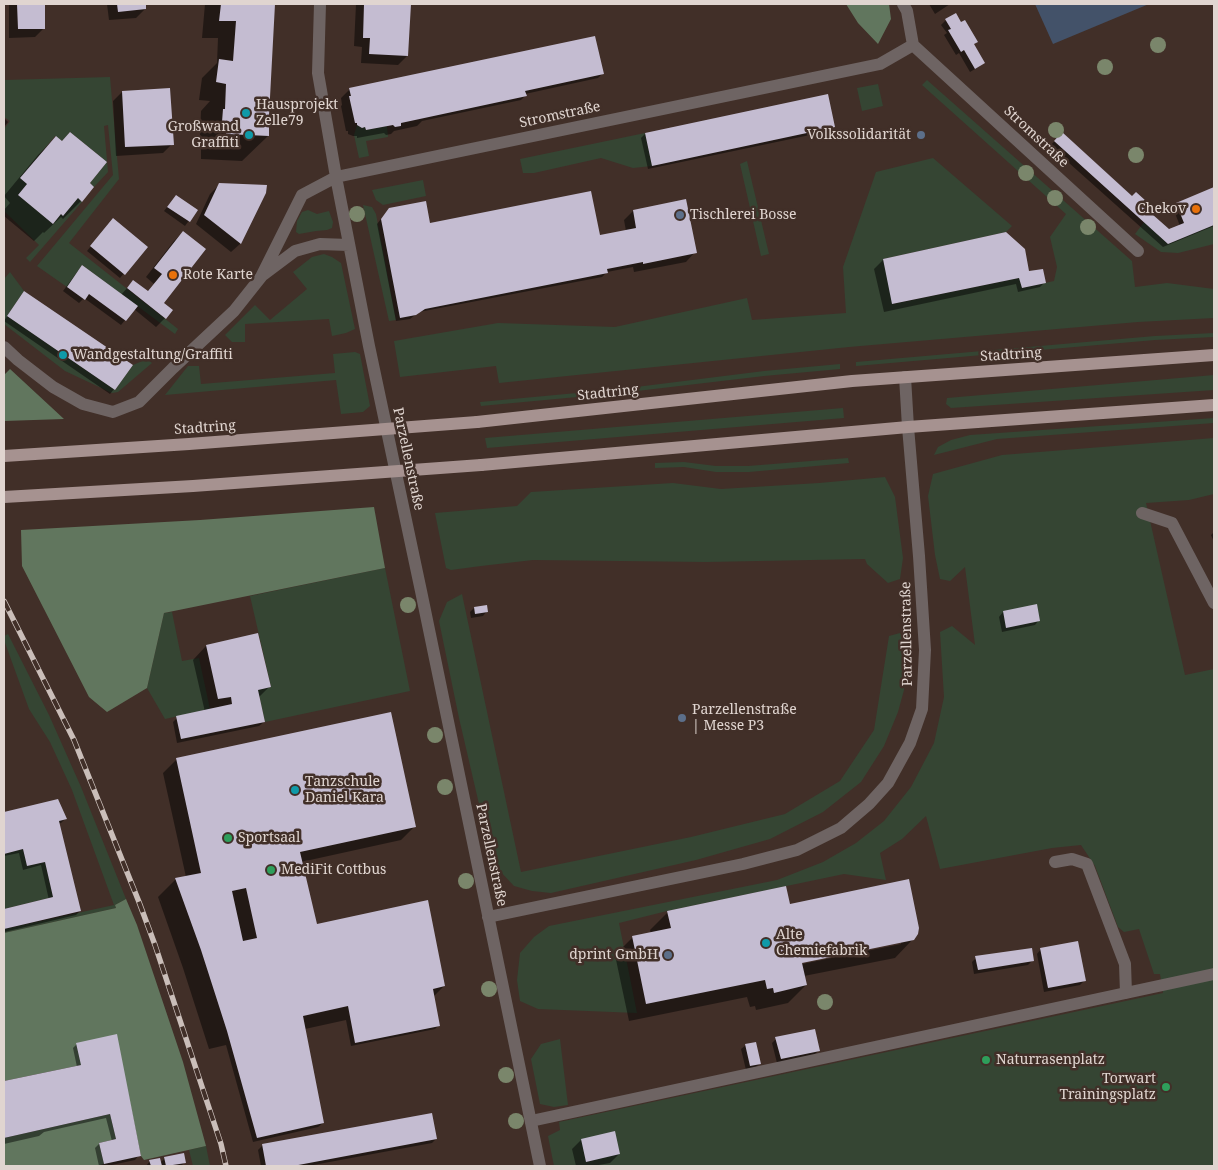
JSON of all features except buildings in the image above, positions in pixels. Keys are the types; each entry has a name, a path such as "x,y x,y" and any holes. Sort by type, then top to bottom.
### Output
{"main road":[{"name":"Stadtring","path":"4,456 477,422 852,381 1214,355"},
{"path":"4,497 193,486 481,465 908,427 1214,405"}],"street":[{"name":"Parzellenstraße","path":"320,4 318,73 336,177 369,346 540,1166"},
{"path":"903,4 907,11 913,45"},
{"name":"Stromstraße","path":"4,347 53,387 83,404 112,412 139,402 234,311 261,277 302,194 336,177 880,64 913,45 1138,251"},
{"name":"Stromstraße","path":"261,277 295,251 320,244 349,245"},
{"name":"Parzellenstraße","path":"488,918 743,864 797,850 841,828 869,804 888,783 910,743 922,709 925,650 904,377"},
{"path":"1142,513 1172,523 1214,603"},
{"path":"1054,862 1072,859 1088,864 1124,964 1126,993"},
{"path":"531,1121 1214,974"}],"green space":[{"path":"846,4 889,4 891,19 878,44 858,23"},
{"path":"110,77 119,179 69,243 178,329 175,334 82,265 67,287 37,266 113,175 108,125 104,126 108,172 94,187 90,183 107,162 70,132 62,141 55,136 20,178 27,184 18,195 53,224 61,214 63,216 78,198 82,202 30,262 26,258 39,245 4,211 4,129 10,121 4,117 4,80"},
{"path":"927,80 1132,261 1135,287 1167,283 1214,289 1214,318 1138,322 849,347 499,383 496,366 400,377 394,341 498,323 615,327 747,298 752,320 846,313 843,267 876,172 933,158 1012,226 1006,232 883,259 893,304 1019,278 1022,288 1054,281 1057,267 1050,237 1066,214 922,85"},
{"path":"878,84 883,106 862,111 857,88"},
{"path":"357,125 362,128 365,127 366,130 387,126 388,137 366,141 369,156 359,158 354,135"},
{"path":"645,133 652,166 633,168 601,158 534,173 523,173 520,159"},
{"path":"747,161 769,254 761,256 740,164"},
{"path":"423,180 426,196 383,205 376,200 372,190"},
{"path":"363,205 372,207 376,214 396,320 389,321"},
{"path":"308,210 317,214 329,211 333,222 332,228 299,234 296,232 297,221 302,212"},
{"path":"1144,222 1168,244 1214,225 1214,244 1178,253 1161,252 1135,234"},
{"path":"324,254 341,263 355,329 332,336 329,319 245,324 245,342 232,342 225,335 255,305 270,320 307,289 293,272 312,257"},
{"path":"10,272 24,291 7,316 115,390 133,365 147,359 152,363 118,392 112,393 65,371 4,324 4,279"},
{"path":"1214,333 1214,337 1155,340 856,366 856,362 1155,336"},
{"path":"355,352 360,354 370,406 363,412 341,414 336,380 165,395 188,366 199,366 201,384 335,373 333,354"},
{"path":"840,364 840,369 620,393 481,406 480,402 620,389 764,371"},
{"path":"10,369 64,419 4,421 4,375"},
{"path":"1214,375 1214,390 951,408 946,404 947,398"},
{"path":"843,408 844,418 487,448 485,438"},
{"path":"1214,418 1214,423 997,439 934,455 938,447 951,440 970,435"},
{"path":"1214,438 1214,494 1189,500 1146,503 1185,675 1214,669 1214,1166 554,1166 548,1136 560,1130 559,1122 1163,993 1160,974 1154,974 1139,929 1124,932 1118,927 1095,866 1081,845 1052,848 940,869 926,816 902,839 880,853 886,880 844,874 667,911 619,923 637,1013 538,1009 520,1001 517,980 520,953 534,937 549,926 777,880 823,862 856,843 884,821 911,787 934,743 944,697 940,632 952,626 975,645 965,567 950,581 940,579 935,555 928,496 933,474 1002,455"},
{"path":"848,458 849,463 749,472 716,472 684,467 655,468 655,463 684,462 716,466 748,466"},
{"path":"885,477 895,497 903,558 900,579 888,583 867,564 865,559 706,562 533,560 451,570 446,568 435,513 517,506 531,492 673,483 721,489"},
{"path":"374,507 385,568 164,613 147,688 107,712 89,697 22,566 21,530 200,520"},
{"path":"385,568 410,691 265,722 258,690 271,687 250,596"},
{"path":"462,594 521,872 691,837 785,814 840,781 874,730 889,636 900,633 908,651 904,690 898,712 884,746 861,782 823,812 770,839 696,860 551,893 532,891 514,886 498,869 485,830 439,621 447,602"},
{"path":"172,612 182,661 199,658 210,709 165,719 147,688 164,613"},
{"path":"8,634 49,715 81,787 126,899 115,905 116,908 4,933 4,929 114,905 72,790 50,742 29,709 4,640 4,636"},
{"path":"23,849 27,866 45,862 53,897 4,909 4,854"},
{"path":"126,899 137,925 183,1062 206,1146 144,1160 141,1156 116,1035 81,1065 4,1081 4,933 116,908 115,905"},
{"path":"560,1039 568,1105 554,1107 540,1104 531,1059 541,1044"},
{"path":"110,1114 116,1139 99,1143 104,1164 96,1166 4,1166 4,1138"},
{"path":"206,1146 210,1166 193,1166 189,1150"}],"water":[{"path":"1035,4 1149,4 1053,44"}],"railway":[{"path":"4,601 74,740 139,902 221,1144 226,1166"}],"place":[{"name":"Hausprojekt Zelle79","path":"246,113"},
{"name":"Großwand Graffiti","path":"249,135"},
{"name":"Volkssolidarität","path":"921,135"},
{"name":"Chekov","path":"1196,209"},
{"name":"Tischlerei Bosse","path":"680,215"},
{"name":"Rote Karte","path":"173,275"},
{"name":"Wandgestaltung/Graffiti","path":"63,355"},
{"name":"Parzellenstraße | Messe P3","path":"682,718"},
{"name":"Tanzschule Daniel Kara","path":"295,790"},
{"name":"Sportsaal","path":"228,838"},
{"name":"MediFit Cottbus","path":"271,870"},
{"name":"Alte Chemiefabrik","path":"766,943"},
{"name":"dprint GmbH","path":"668,955"},
{"name":"Naturrasenplatz","path":"986,1060"},
{"name":"Torwart Trainingsplatz","path":"1166,1087"}]}
